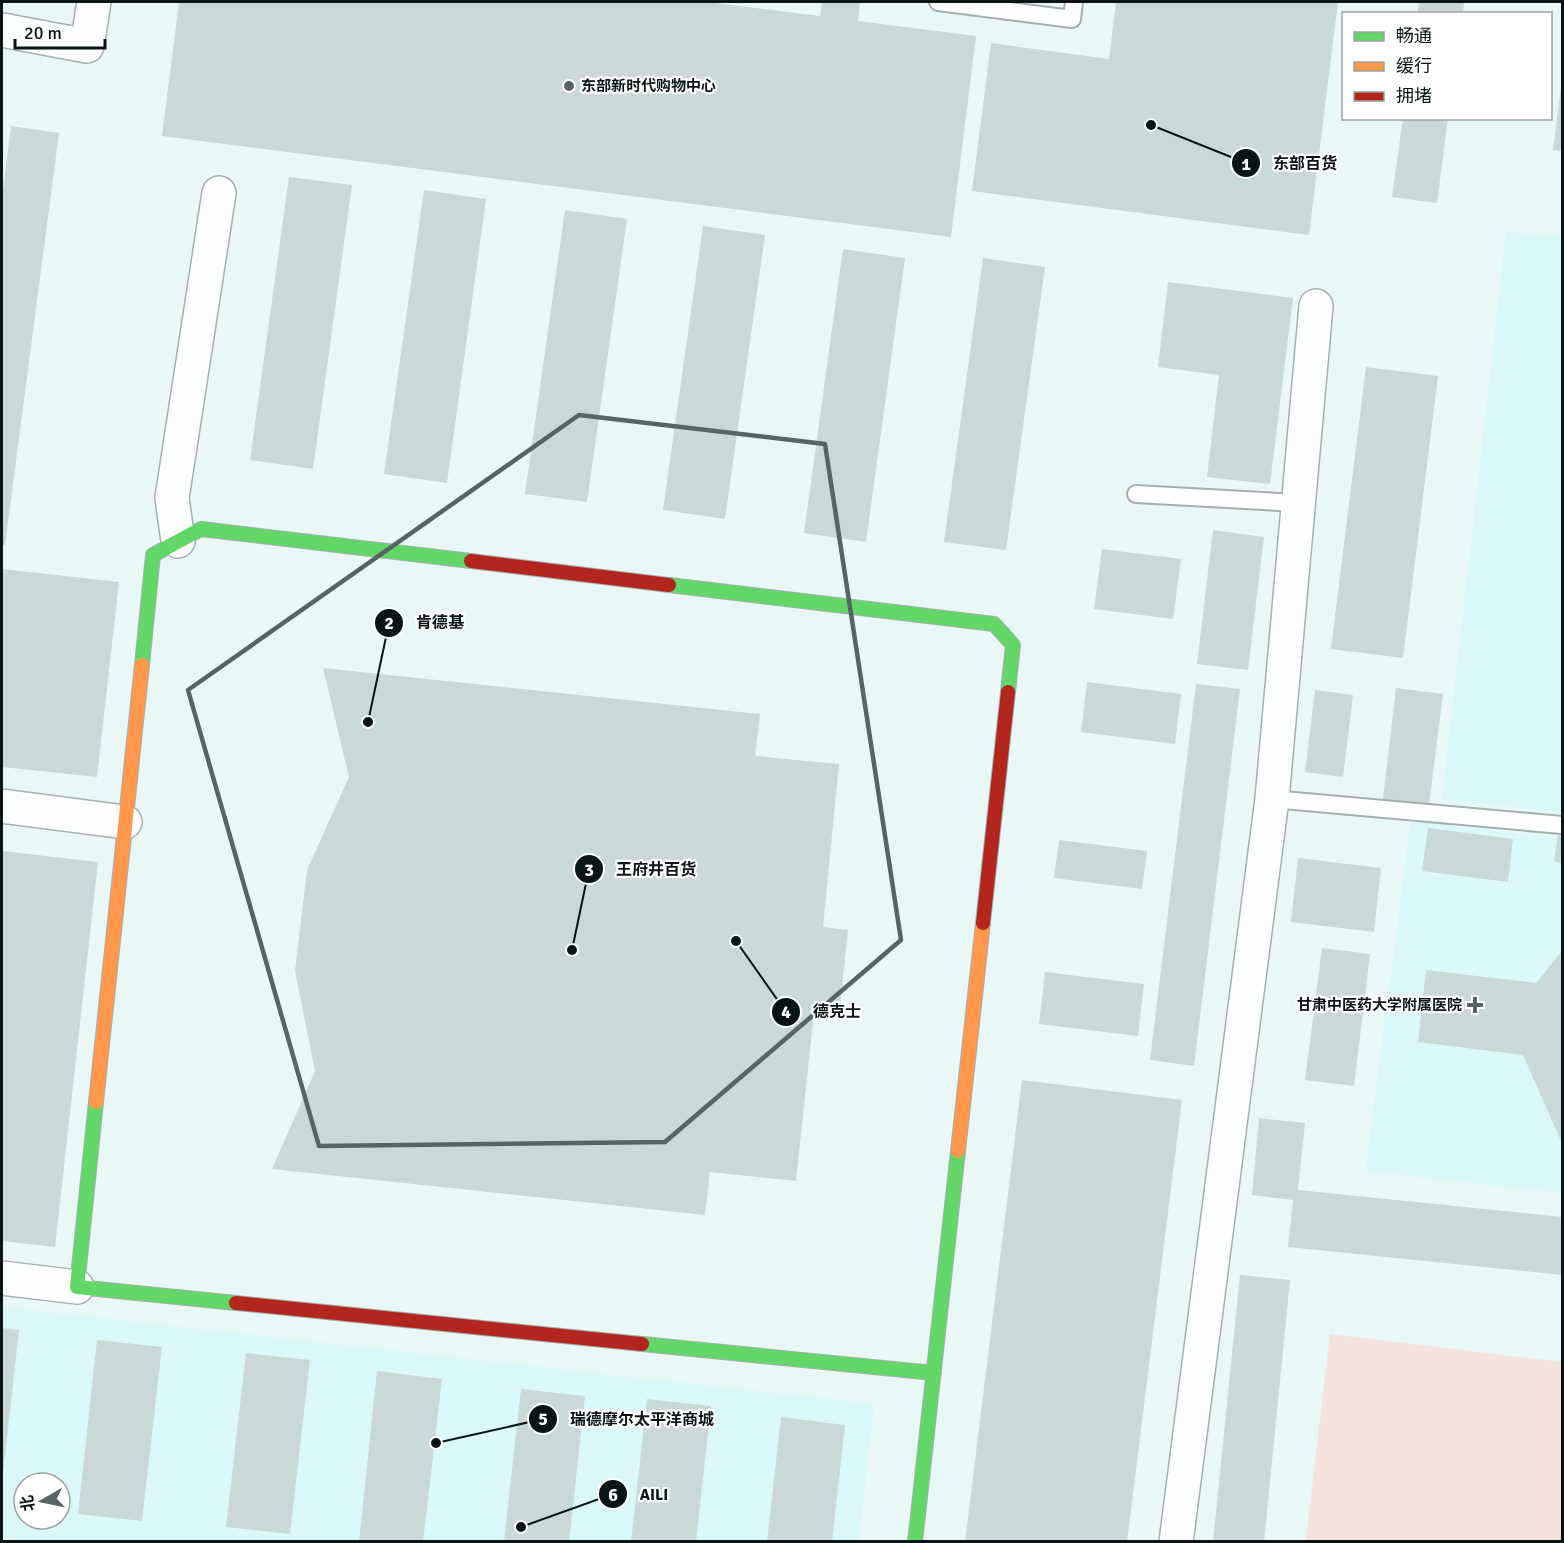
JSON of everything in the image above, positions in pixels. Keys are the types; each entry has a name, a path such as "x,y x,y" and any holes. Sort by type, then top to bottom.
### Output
{"street":[{"path":"2,30 87,46 94,2"},
{"path":"178,541 172,498 219,193"},
{"path":"1176,1542 1272,799 1316,306"},
{"path":"77,1287 153,555 201,529 994,624 1013,645 915,1542"},
{"path":"2,806 125,822"},
{"path":"2,1278 934,1373"}],"lane":[{"path":"938,2 1072,19 1074,2"},
{"path":"1136,494 1299,503"},
{"path":"1272,799 1563,825"}],"highlighted area":[{"path":"579,415 825,444 901,940 665,1142 319,1146 188,690"}],"shaded area":[{"path":"1506,232 1562,237 1562,813 1442,799"},
{"name":"甘肃中医药大学附属医院","path":"1411,820 1562,839 1562,1193 1365,1171"},
{"path":"2,1307 874,1404 859,1541 2,1542"},
{"path":"1330,1334 1562,1362 1562,1541 1325,1542 1306,1539"}],"building":[{"name":"东部新时代购物中心","path":"179,2 707,2 820,16 822,2 860,2 858,21 976,36 951,237 162,136"},
{"path":"1116,2 1338,2 1309,235 972,191 991,43 1109,59"},
{"path":"1419,2 1464,2 1463,12 1417,12"},
{"path":"1562,87 1562,151 1553,150"},
{"path":"1403,120 1448,120 1437,203 1392,197"},
{"path":"11,126 59,133 5,545 2,545 2,199"},
{"path":"289,177 352,185 313,469 250,460"},
{"path":"424,190 486,199 447,483 384,474"},
{"path":"565,210 627,219 587,502 525,494"},
{"path":"703,226 765,235 725,519 663,510"},
{"path":"843,249 905,258 866,542 804,533"},
{"path":"983,258 1045,267 1006,550 944,542"},
{"path":"1168,282 1293,298 1270,484 1207,477 1219,375 1158,367"},
{"path":"1366,367 1438,376 1403,658 1331,649"},
{"path":"1213,530 1264,537 1248,670 1197,664"},
{"path":"1102,549 1181,559 1173,619 1094,609"},
{"path":"2,569 119,582 97,777 2,767"},
{"path":"323,668 760,714 755,756 839,764 823,927 848,930 840,1006 815,1003 796,1181 710,1172 705,1215 272,1169 315,1071 295,971 307,870 349,777"},
{"path":"1087,682 1181,694 1175,744 1081,732"},
{"path":"1196,684 1240,689 1194,1066 1150,1060"},
{"path":"1396,688 1443,694 1429,805 1383,799"},
{"path":"1315,690 1353,695 1343,777 1305,772"},
{"path":"1428,828 1513,839 1508,882 1422,871"},
{"path":"1558,835 1562,836 1562,863 1554,862"},
{"path":"1059,840 1147,851 1142,889 1054,878"},
{"path":"2,851 98,862 55,1247 2,1241"},
{"path":"1298,858 1381,868 1374,932 1291,922"},
{"path":"1322,948 1370,954 1354,1086 1305,1080"},
{"path":"1562,951 1562,1143 1523,1055 1418,1042 1426,970 1536,983"},
{"path":"1045,972 1144,984 1138,1036 1039,1024"},
{"path":"1022,1080 1182,1100 1127,1542 965,1542"},
{"path":"1259,1118 1305,1123 1298,1190 1562,1217 1562,1275 1288,1247 1293,1200 1252,1195"},
{"path":"1240,1275 1290,1280 1264,1542 1213,1542"},
{"path":"2,1328 19,1330 3,1474 2,1473"},
{"path":"97,1340 162,1347 142,1521 78,1514"},
{"path":"246,1353 310,1360 290,1534 226,1527"},
{"path":"377,1371 442,1379 423,1542 359,1542"},
{"path":"521,1389 585,1396 569,1542 504,1542"},
{"path":"647,1399 711,1406 696,1542 631,1542"},
{"path":"781,1417 845,1425 832,1542 767,1542"}],"traffic: fast":[{"path":"142,665 153,555 201,529 471,561"},
{"path":"669,585 994,624 1013,645 1008,692"},
{"path":"96,1102 77,1287 236,1303"},
{"path":"915,1542 958,1151"},
{"path":"642,1344 934,1373"}],"traffic: slow":[{"path":"96,1102 142,665"},
{"path":"958,1151 983,923"}],"traffic: jam":[{"path":"471,561 669,585"},
{"path":"983,923 1008,692"},
{"path":"236,1303 642,1344"}],"place":[{"name":"东部新时代购物中心","path":"569,86"},
{"name":"东部百货","path":"1151,125"},
{"name":"肯德基","path":"368,722"},
{"name":"德克士","path":"736,941"},
{"name":"王府井百货","path":"572,950"},
{"name":"甘肃中医药大学附属医院","path":"1475,1005"},
{"name":"瑞德摩尔太平洋商城","path":"436,1443"},
{"name":"AILI","path":"521,1527"}]}
